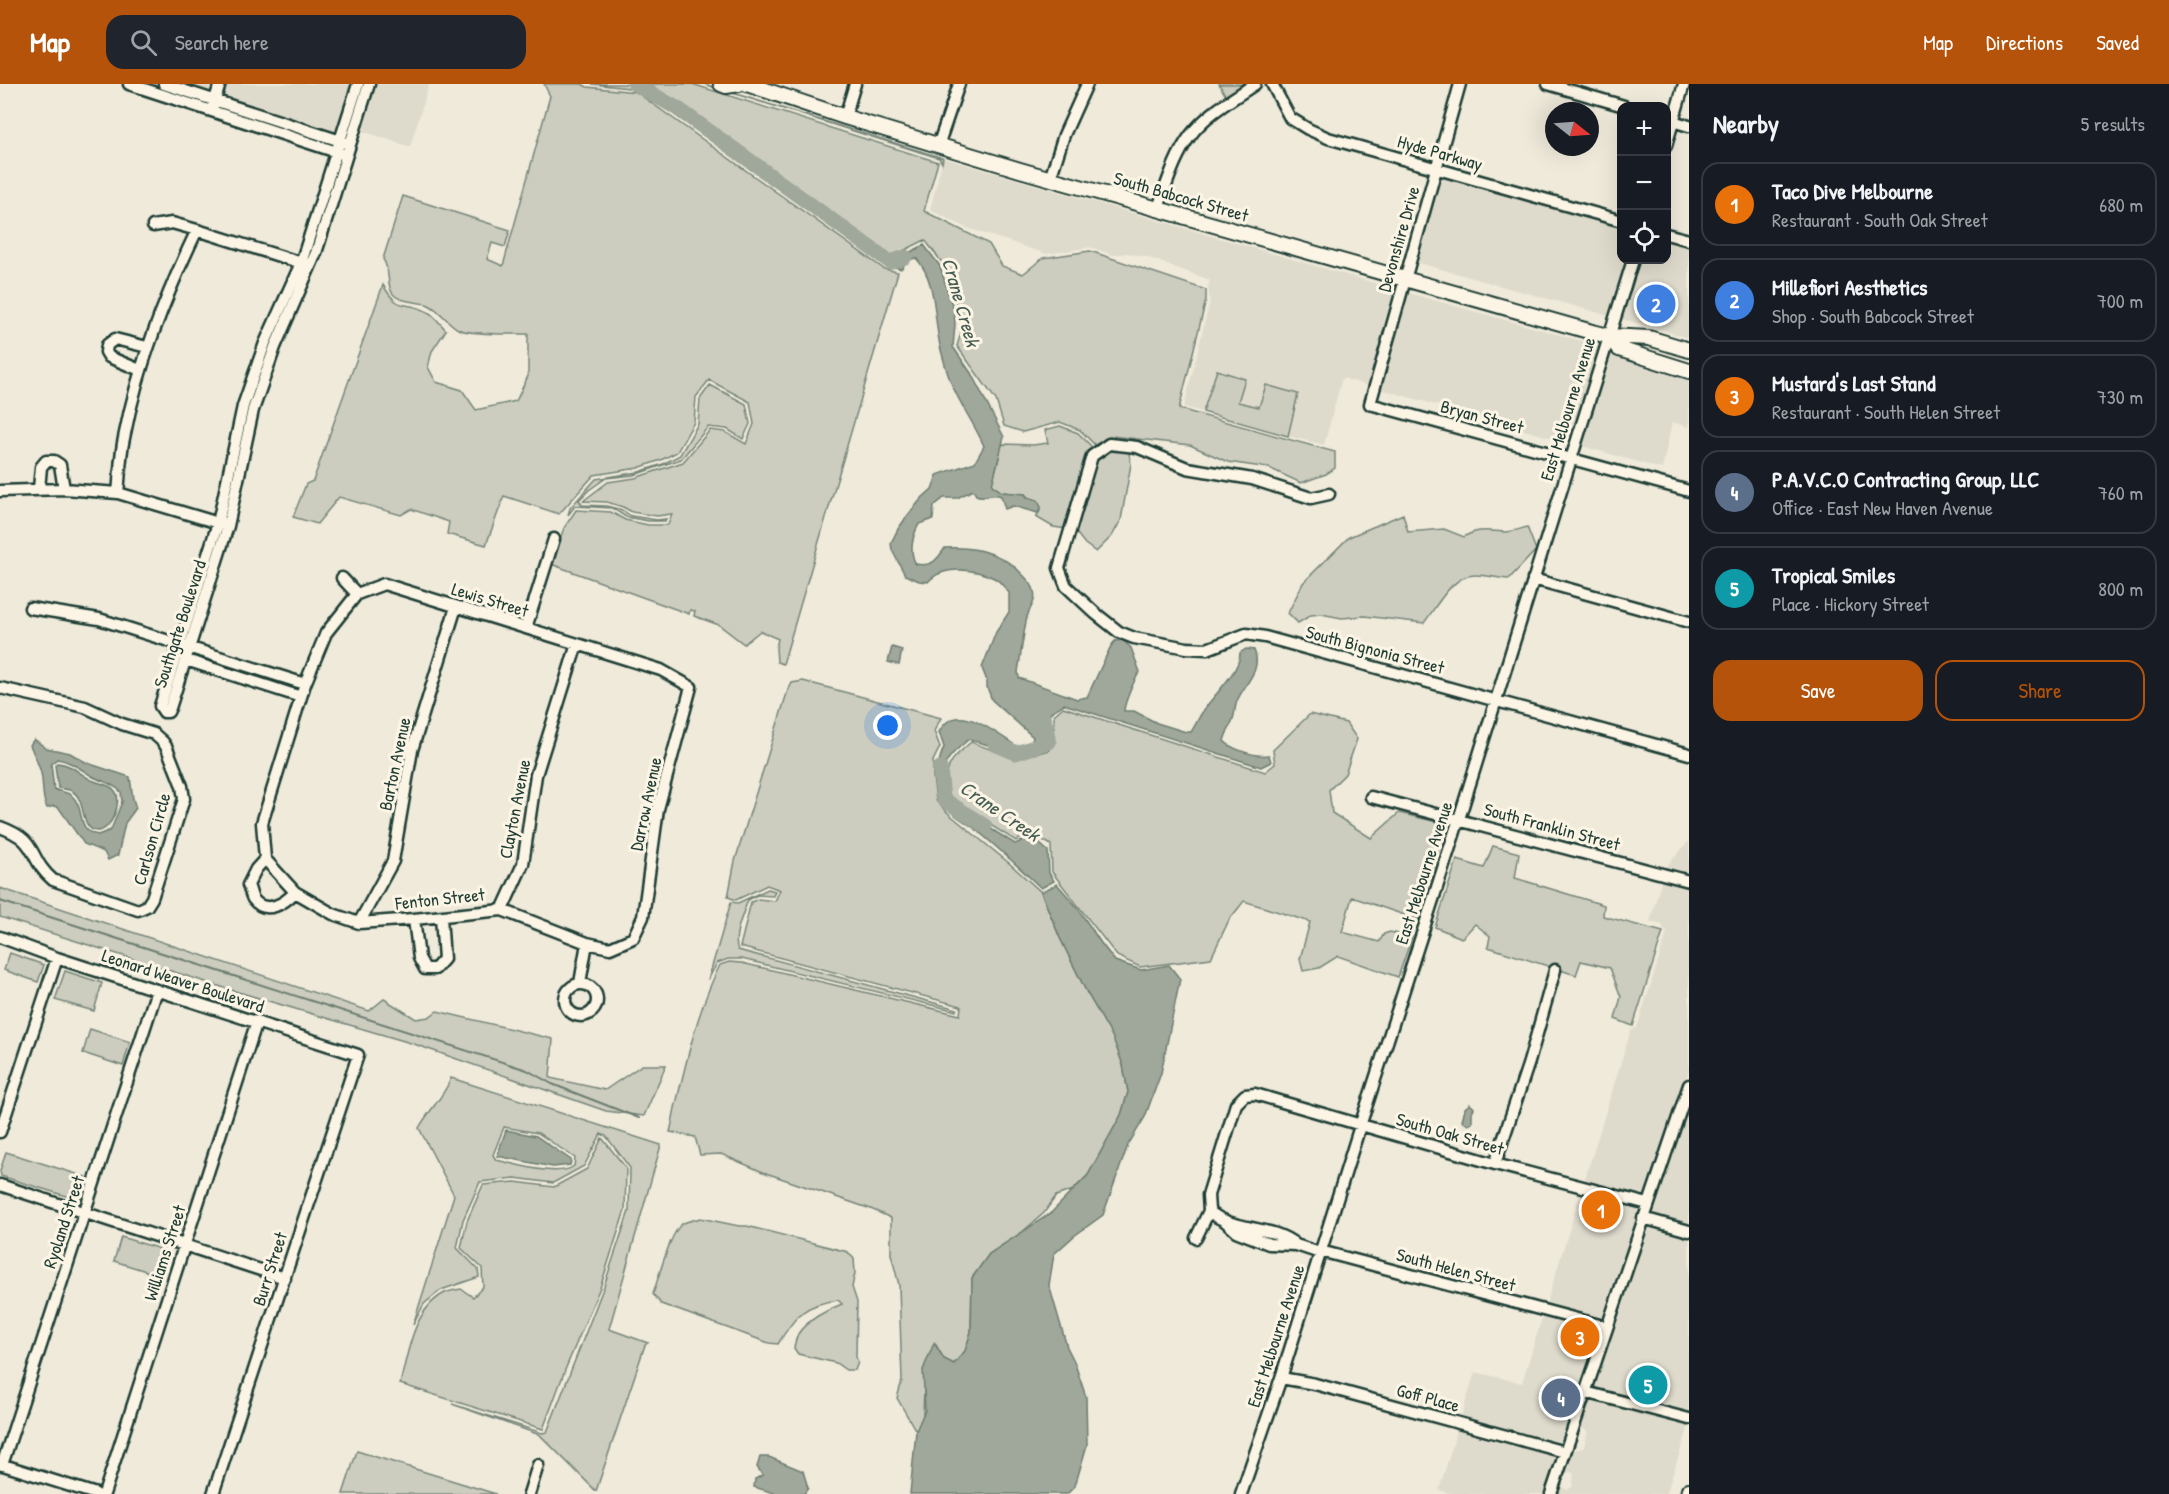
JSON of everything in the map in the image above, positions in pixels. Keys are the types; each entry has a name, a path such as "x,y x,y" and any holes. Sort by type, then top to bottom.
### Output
{"main road":[{"path":"721,84 726,86 739,84"},
{"name":"South Babcock Street","path":"747,84 844,117 1050,179 1608,336 1649,338 1689,350"},
{"name":"South Babcock Street","path":"1608,336 1619,350 1689,371"}],"street":[{"path":"129,84 184,91"},
{"path":"164,84 213,105 311,137 342,153"},
{"path":"213,105 220,84"},
{"name":"Southgate Boulevard","path":"346,142 358,84"},
{"name":"Southgate Boulevard","path":"186,660 171,708 168,712 164,712 160,706 186,646 223,524 253,410 306,265 342,153 369,84"},
{"path":"844,117 855,84"},
{"path":"938,146 959,84"},
{"path":"1050,179 1064,135 1087,84"},
{"path":"1158,208 1174,165 1192,134 1219,109 1255,84"},
{"name":"Hyde Parkway","path":"1272,84 1290,118 1328,138 1617,220"},
{"name":"Devonshire Drive","path":"1370,404 1460,84"},
{"path":"1548,84 1617,104"},
{"path":"1671,117 1684,84"},
{"path":"1671,120 1689,126"},
{"path":"311,137 346,142"},
{"path":"153,226 172,223 306,265"},
{"path":"118,493 123,439 140,369 167,294 197,230"},
{"path":"1671,235 1689,240"},
{"name":"East Melbourne Avenue","path":"1241,1494 1281,1378 1459,819 1632,264"},
{"path":"140,369 109,357 106,352 107,345 115,339 147,348"},
{"name":"Bryan Street","path":"1370,404 1689,491"},
{"name":"South Bignonia Street","path":"1329,494 1311,498 1252,479 1187,468 1137,447 1109,444 1092,456 1059,568 1066,586 1119,632 1134,638 1186,648 1207,649 1246,634 1689,754"},
{"path":"39,489 41,467 44,462 51,460 60,465 64,489"},
{"path":"0,491 64,489 118,493 223,524"},
{"path":"526,628 554,539"},
{"path":"295,892 287,902 265,908 254,900 248,885 256,869 265,859 262,823 305,684 326,633 357,594 342,578"},
{"path":"1533,579 1689,622"},
{"name":"Lewis Street","path":"357,594 384,584 661,670"},
{"path":"30,608 99,619 305,684"},
{"name":"Barton Avenue","path":"359,922 393,861 412,750 456,608"},
{"name":"Clayton Avenue","path":"502,910 523,864 536,775 577,644"},
{"path":"186,646 186,660 301,697"},
{"name":"Darrow Avenue","path":"610,948 633,938 643,917 658,809 695,686 661,670"},
{"name":"Carlson Circle","path":"0,688 85,707 122,724 154,734 164,742 167,748 182,786 184,799 152,898 147,906 138,910 53,880 45,874 25,839 0,827"},
{"name":"South Franklin Street","path":"1371,796 1689,882"},
{"name":"Fenton Street","path":"265,859 295,892 333,914 359,922 414,920 502,910 587,943 610,948"},
{"path":"414,920 419,958 425,969 435,969 444,960 441,917"},
{"name":"Leonard Weaver Boulevard","path":"0,937 57,958 357,1055"},
{"path":"580,983 587,943"},
{"path":"0,1132 57,958"},
{"path":"1495,1164 1529,1062 1555,970"},
{"name":"Ryoland Street","path":"1,1464 157,990"},
{"name":"Williams Street","path":"104,1494 256,1021"},
{"name":"Burr Street","path":"213,1494 357,1055"},
{"path":"1551,1494 1689,1085"},
{"name":"South Oak Street","path":"1209,1211 1208,1195 1236,1104 1245,1095 1255,1094 1495,1164 1648,1204"},
{"path":"0,1185 285,1278"},
{"path":"1196,1238 1209,1211"},
{"name":"South Helen Street","path":"1209,1211 1217,1218 1268,1232 1320,1253 1339,1256 1607,1327"},
{"path":"1643,1218 1689,1231"},
{"name":"Goff Place","path":"1281,1378 1315,1384 1565,1452"},
{"path":"1585,1392 1689,1419"},
{"path":"1,1464 96,1494"},
{"path":"529,1494 538,1465"}],"shaded area":[{"path":"149,84 429,84 410,147 345,125 339,145"},
{"path":"544,84 582,84 587,87 636,92 884,269 898,272 783,664 777,662 778,639 760,631 744,644 719,625 694,616 695,611 690,610 689,614 551,564 564,528 576,510 611,512 625,520 648,525 668,525 672,514 657,516 632,512 607,502 583,501 608,482 635,478 683,462 710,430 725,432 746,444 754,424 750,402 709,380 696,397 694,422 677,452 638,468 594,475 559,514 504,496 486,545 447,534 449,522 411,509 401,515 339,497 317,524 293,517 306,484 313,481 383,285 394,300 428,312 446,330 432,351 428,367 436,382 462,390 476,410 516,401 528,376 528,334 464,331 451,324 429,305 396,297 391,291 383,259 403,196 510,230 505,247 492,243 487,259 503,266 550,96"},
{"path":"592,84 635,84 686,114 887,259 884,264 638,89"},
{"path":"641,84 692,84 938,162 924,211 989,244 1002,266 1023,274 1043,258 1090,251 1206,290 1206,300 1179,409 1335,452 1335,468 1326,474 1301,483 1269,468 1228,462 1190,445 1112,436 1095,445 1080,430 1060,422 1023,432 1004,426 996,400 957,346 963,326 944,265 925,240 893,256 887,255 688,111"},
{"path":"704,84 943,158 942,163 939,158"},
{"path":"1219,84 1248,84 1227,98"},
{"path":"943,158 1600,346 1570,443 1342,378 1324,445 1288,436 1298,394 1259,408 1238,402 1245,379 1217,370 1203,412 1184,407 1210,301 1208,287 1210,280 1147,257 1127,253 1113,255 1090,247 1047,254 967,228 930,210"},
{"path":"1439,165 1617,217 1617,264 1626,264 1610,316 1415,262"},
{"path":"1671,232 1689,237 1689,338 1619,318 1637,264 1671,264"},
{"path":"924,245 940,266 954,311 953,347 971,373 1004,437 992,485 1002,492 1025,494 1037,500 1041,507 1038,513 1013,506 1005,509 1001,496 979,496 973,490 957,498 944,498 934,506 933,519 919,524 913,539 912,550 916,564 930,563 937,559 945,548 978,550 1007,562 1029,581 1035,595 1026,624 1019,678 1077,699 1087,697 1111,646 1115,641 1123,640 1131,648 1140,672 1130,691 1124,711 1134,711 1157,723 1186,732 1191,732 1205,708 1232,675 1240,653 1246,649 1254,650 1256,657 1252,677 1237,701 1224,741 1245,752 1269,755 1271,762 1261,767 1064,704 1051,712 1046,719 1049,730 1046,747 1029,753 1010,752 969,739 954,753 945,764 943,771 943,799 1015,844 1032,837 1048,851 1049,873 1054,881 1041,888 983,835 948,810 938,796 936,782 944,747 939,732 947,722 957,718 980,723 1023,750 1030,748 1033,737 992,700 982,668 996,632 1009,612 1009,593 996,579 970,571 951,571 934,576 928,582 919,581 905,575 892,550 891,543 898,529 932,489 937,475 975,462 984,446 949,376 941,350 934,302 923,268 916,258 908,260 901,269 884,264 887,259 895,260"},
{"path":"1609,348 1689,375 1689,427 1672,422 1662,469 1579,445"},
{"path":"1217,370 1245,379 1238,402 1259,407 1266,385 1298,394 1288,436 1203,412"},
{"path":"710,385 746,404 750,424 743,439 727,429 708,427 681,459 634,475 606,478 579,500 582,505 606,506 622,510 631,516 666,519 665,521 626,517 612,508 575,506 568,515 570,508 596,479 639,472 663,464 680,455 698,424 700,399"},
{"path":"1060,426 1078,433 1094,449 1127,442 1131,464 1121,520 1112,536 1096,552 1085,544 1074,530 1053,527 1036,517 1040,511 1025,494 1002,492 992,485 1000,446 1048,443 1045,430"},
{"path":"1403,514 1408,532 1444,529 1464,537 1480,531 1507,532 1527,527 1536,550 1509,579 1475,575 1459,580 1446,593 1424,623 1364,616 1342,618 1321,614 1311,615 1298,623 1288,613 1303,583 1349,537"},
{"path":"892,647 902,650 899,665 888,662"},
{"path":"803,681 941,718 934,731 940,747 933,761 936,801 1041,892 1087,993 1113,1036 1123,1065 1128,1092 1121,1115 1088,1175 1073,1190 1056,1196 1044,1213 1020,1234 989,1254 972,1278 971,1332 965,1351 954,1364 944,1359 935,1343 924,1391 922,1432 916,1431 897,1398 902,1381 899,1285 891,1254 891,1218 763,1172 721,1154 700,1155 695,1137 670,1132 695,1031 720,965 729,962 742,963 960,1015 961,1006 740,947 751,902 758,899 775,901 780,890 767,885 736,900 728,897 735,861 787,693 792,683"},
{"path":"1063,707 1265,772 1275,764 1273,750 1310,714 1346,723 1357,739 1345,774 1329,790 1332,813 1371,838 1399,813 1450,825 1422,921 1352,897 1342,932 1379,942 1384,934 1390,932 1412,937 1398,977 1338,956 1319,968 1303,971 1300,959 1310,922 1244,901 1229,920 1211,958 1140,967 1117,956 1052,872 1051,845 1032,833 1016,841 947,798 949,766 971,742 1009,755 1027,755 1050,750 1054,715"},
{"path":"34,739 46,748 70,753 87,763 130,777 136,808 125,823 118,855 108,860 104,852 84,844 59,808 54,806 47,808 41,773 30,745","holes":["57,759 111,784 121,792 122,802 111,830 98,835 91,833 83,824 76,801 70,794 54,789 51,764"]},
{"path":"57,763 68,766 115,791 117,808 107,827 97,831 91,829 85,820 77,795 70,790 58,788 55,765"},
{"path":"1689,841 1689,1070 1546,1494 1453,1494 1439,1490 1475,1372 1522,1383 1631,1030 1637,1028 1667,933 1663,925 1650,922 1665,868"},
{"path":"1493,846 1519,853 1515,878 1604,905 1603,916 1663,932 1633,1026 1615,1019 1621,997 1610,968 1581,961 1576,975 1488,947 1490,936 1475,924 1462,938 1435,927 1457,860 1484,868"},
{"path":"1057,884 1077,907 1115,961 1141,970 1169,965 1180,979 1161,1073 1145,1117 1128,1145 1103,1215 1054,1254 1049,1285 1067,1347 1086,1397 1087,1445 1075,1486 1067,1494 910,1494 916,1431 925,1410 923,1370 934,1343 944,1359 954,1364 965,1351 971,1332 972,1278 989,1254 1051,1213 1088,1175 1121,1115 1128,1092 1123,1065 1112,1036 1087,993 1041,892"},
{"path":"0,888 369,1011 384,999 416,1019 429,1017 437,1011 553,1039 550,1078 605,1090 642,1065 666,1065 644,1116 606,1111 414,1044 228,989 0,917"},
{"path":"768,889 775,891 773,896 757,895 748,900 737,932 738,950 957,1009 956,1011 742,959 728,959 717,963 708,980 731,902 738,903"},
{"path":"10,953 44,965 38,982 4,970"},
{"path":"65,971 102,983 94,1011 55,1000"},
{"path":"90,1029 130,1042 123,1066 83,1053"},
{"path":"451,1078 661,1145 609,1329 648,1343 645,1345 596,1491 540,1435 452,1404 542,1433 547,1432 604,1286 629,1211 630,1168 606,1136 601,1134 584,1166 553,1183 515,1178 480,1182 463,1220 457,1248 478,1269 479,1277 441,1290 424,1304 413,1325 454,1195 419,1128","holes":["504,1127 538,1133 575,1158 574,1166 558,1171 536,1169 496,1160 493,1155"]},
{"path":"1689,1100 1689,1426 1666,1494 1557,1494 1559,1486 1567,1490 1572,1487 1574,1474 1563,1473 1571,1450 1584,1447 1588,1431 1578,1429"},
{"path":"1470,1104 1474,1108 1472,1123 1468,1125 1462,1121 1465,1108"},
{"path":"506,1130 536,1136 571,1160 570,1165 553,1167 497,1156"},
{"path":"602,1138 626,1168 625,1210 601,1285 543,1429 400,1384 413,1334 418,1322 433,1301 445,1293 461,1289 473,1297 483,1287 482,1268 461,1248 467,1221 483,1185 515,1182 554,1187 587,1169"},
{"path":"6,1152 86,1177 79,1200 1,1176 0,1171"},
{"path":"700,1218 747,1226 848,1252 854,1259 855,1273 852,1287 857,1302 856,1357 858,1362 855,1370 846,1370 836,1363 798,1354 794,1348 797,1336 802,1329 818,1316 842,1304 838,1300 817,1305 802,1313 795,1319 778,1344 769,1343 661,1304 653,1294 673,1236 682,1224"},
{"path":"121,1237 170,1252 162,1276 114,1261"},
{"path":"357,1451 496,1494 343,1494"},
{"path":"760,1457 769,1457 803,1471 808,1488 804,1494 777,1494 754,1487 755,1479 763,1475 757,1467"}],"waterway":[{"name":"Crane Creek","path":"635,84 680,110 890,262 905,257"},
{"name":"Crane Creek","path":"995,744 1016,753 1049,742 1044,718"},
{"name":"Crane Creek","path":"940,768 943,799 985,826"},
{"path":"0,901 527,1070 552,1084 639,1118"}],"place":[{"name":"Millefiori Aesthetics","path":"1656,304"},
{"name":"Taco Dive Melbourne","path":"1601,1210"},
{"name":"Mustard's Last Stand","path":"1580,1337"},
{"name":"Tropical Smiles","path":"1648,1385"},
{"name":"P.A.V.C.O Contracting Group, LLC","path":"1561,1398"}]}
